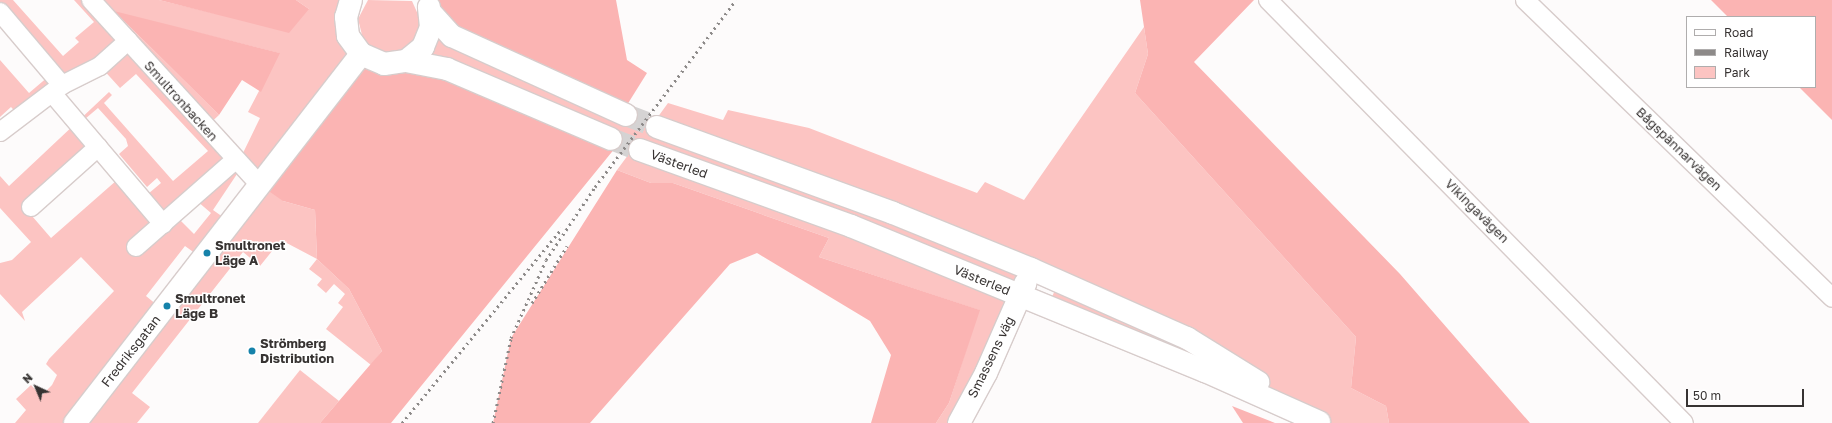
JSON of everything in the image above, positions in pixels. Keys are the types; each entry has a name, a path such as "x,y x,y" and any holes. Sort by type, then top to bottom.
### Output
{"street":[{"name":"Smultronbacken","path":"91,0 234,160 260,185"},
{"path":"332,0 348,9 357,49 384,64 406,61 447,69 611,139"},
{"name":"Vikingavägen","path":"1268,0 1684,423"},
{"name":"Bågspännarvägen","path":"1525,0 1832,298"},
{"path":"406,61 427,40 428,7"},
{"path":"428,7 452,36 626,115"},
{"path":"0,12 98,147 163,224"},
{"path":"0,132 57,89 100,66 128,41"},
{"name":"Fredriksgatan","path":"75,423 260,185 283,142 357,49"},
{"name":"Västerled","path":"657,127 894,213 1031,269 1187,338 1320,422"},
{"path":"31,207 98,147"},
{"name":"Västerled","path":"640,150 851,226 1021,295 1320,422"},
{"path":"136,247 234,160"},
{"name":"Smassens väg","path":"958,423 1021,295 1031,269"}],"green space":[{"path":"0,0 13,0 63,56 79,42 75,38 94,22 74,0 159,0 217,14 309,9 296,0 351,0 353,44 283,142 283,201 315,210 317,259 281,240 260,266 243,252 132,393 150,407 137,423 15,423 26,410 16,399 31,385 41,396 52,385 57,375 46,364 49,359 114,291 81,257 22,312 25,321 0,294 0,263 12,260 31,242 0,208 0,176 9,186 109,92 112,95 104,103 173,181 208,151 136,74 120,88 100,66 62,85 0,6","holes":["115,12 279,53 248,112 260,118 243,153 241,167 205,128 219,115","98,108 126,139 128,146 119,154 147,187 157,178 161,183 142,199 117,180 51,238 32,216 98,147 79,124","241,168 260,185 237,227 213,210","197,201 211,213 194,234 174,214","185,246 203,259 163,310 146,296"]},
{"path":"368,0 412,1 420,19 419,29 409,47 389,54 370,47 363,39 358,19"},
{"path":"1144,27 1148,54 1135,93 1356,337 1351,388 1386,406 1389,423 1321,423 1048,306 1059,281 1031,269 959,423 936,423 949,403 979,310 819,257 829,238 673,183 651,183 617,170 634,147 413,57 430,33 652,125 668,103 723,120 728,110 809,128 977,193 985,182 1024,200"},
{"path":"0,60 29,93 49,76 58,88 20,117 11,107 0,117"},
{"path":"317,259 349,289 382,351 371,365 326,329 343,307 338,303 345,294 334,284 326,293 317,285 322,279 309,269"},
{"path":"300,370 339,401 320,423 258,423"}],"shaded area":[{"path":"159,0 296,0 309,9 289,33"},
{"path":"436,0 616,0 627,60 647,73 627,105 484,45 448,21"},
{"path":"1140,0 1254,0 1194,62 1400,274 1530,423 1389,423 1386,406 1351,388 1356,337 1135,93 1148,54"},
{"path":"1711,0 1832,0 1832,120 1800,88 1816,88 1816,16 1727,16"},
{"path":"114,11 280,53 261,92 242,80 219,115"},
{"path":"361,54 406,61 620,142 391,423 320,423 382,351 349,289 317,259 315,210 283,201 260,185"},
{"path":"617,170 651,183 673,183 829,238 819,257 980,310 949,403 936,423 871,423 891,355 870,321 757,253 730,264 590,423 493,423 511,338"},
{"path":"1232,406 1275,423 1243,423"}],"tunnel":[{"path":"626,115 657,127"},
{"path":"611,139 640,150"}],"railway":[{"path":"493,423 511,338 546,260 595,187 736,0"},
{"path":"402,423 562,228"},
{"path":"532,303 567,246"}],"place":[{"name":"Smultronet Läge A","path":"207,253"},
{"name":"Smultronet Läge B","path":"167,306"},
{"name":"Strömberg Distribution","path":"252,351"}]}
